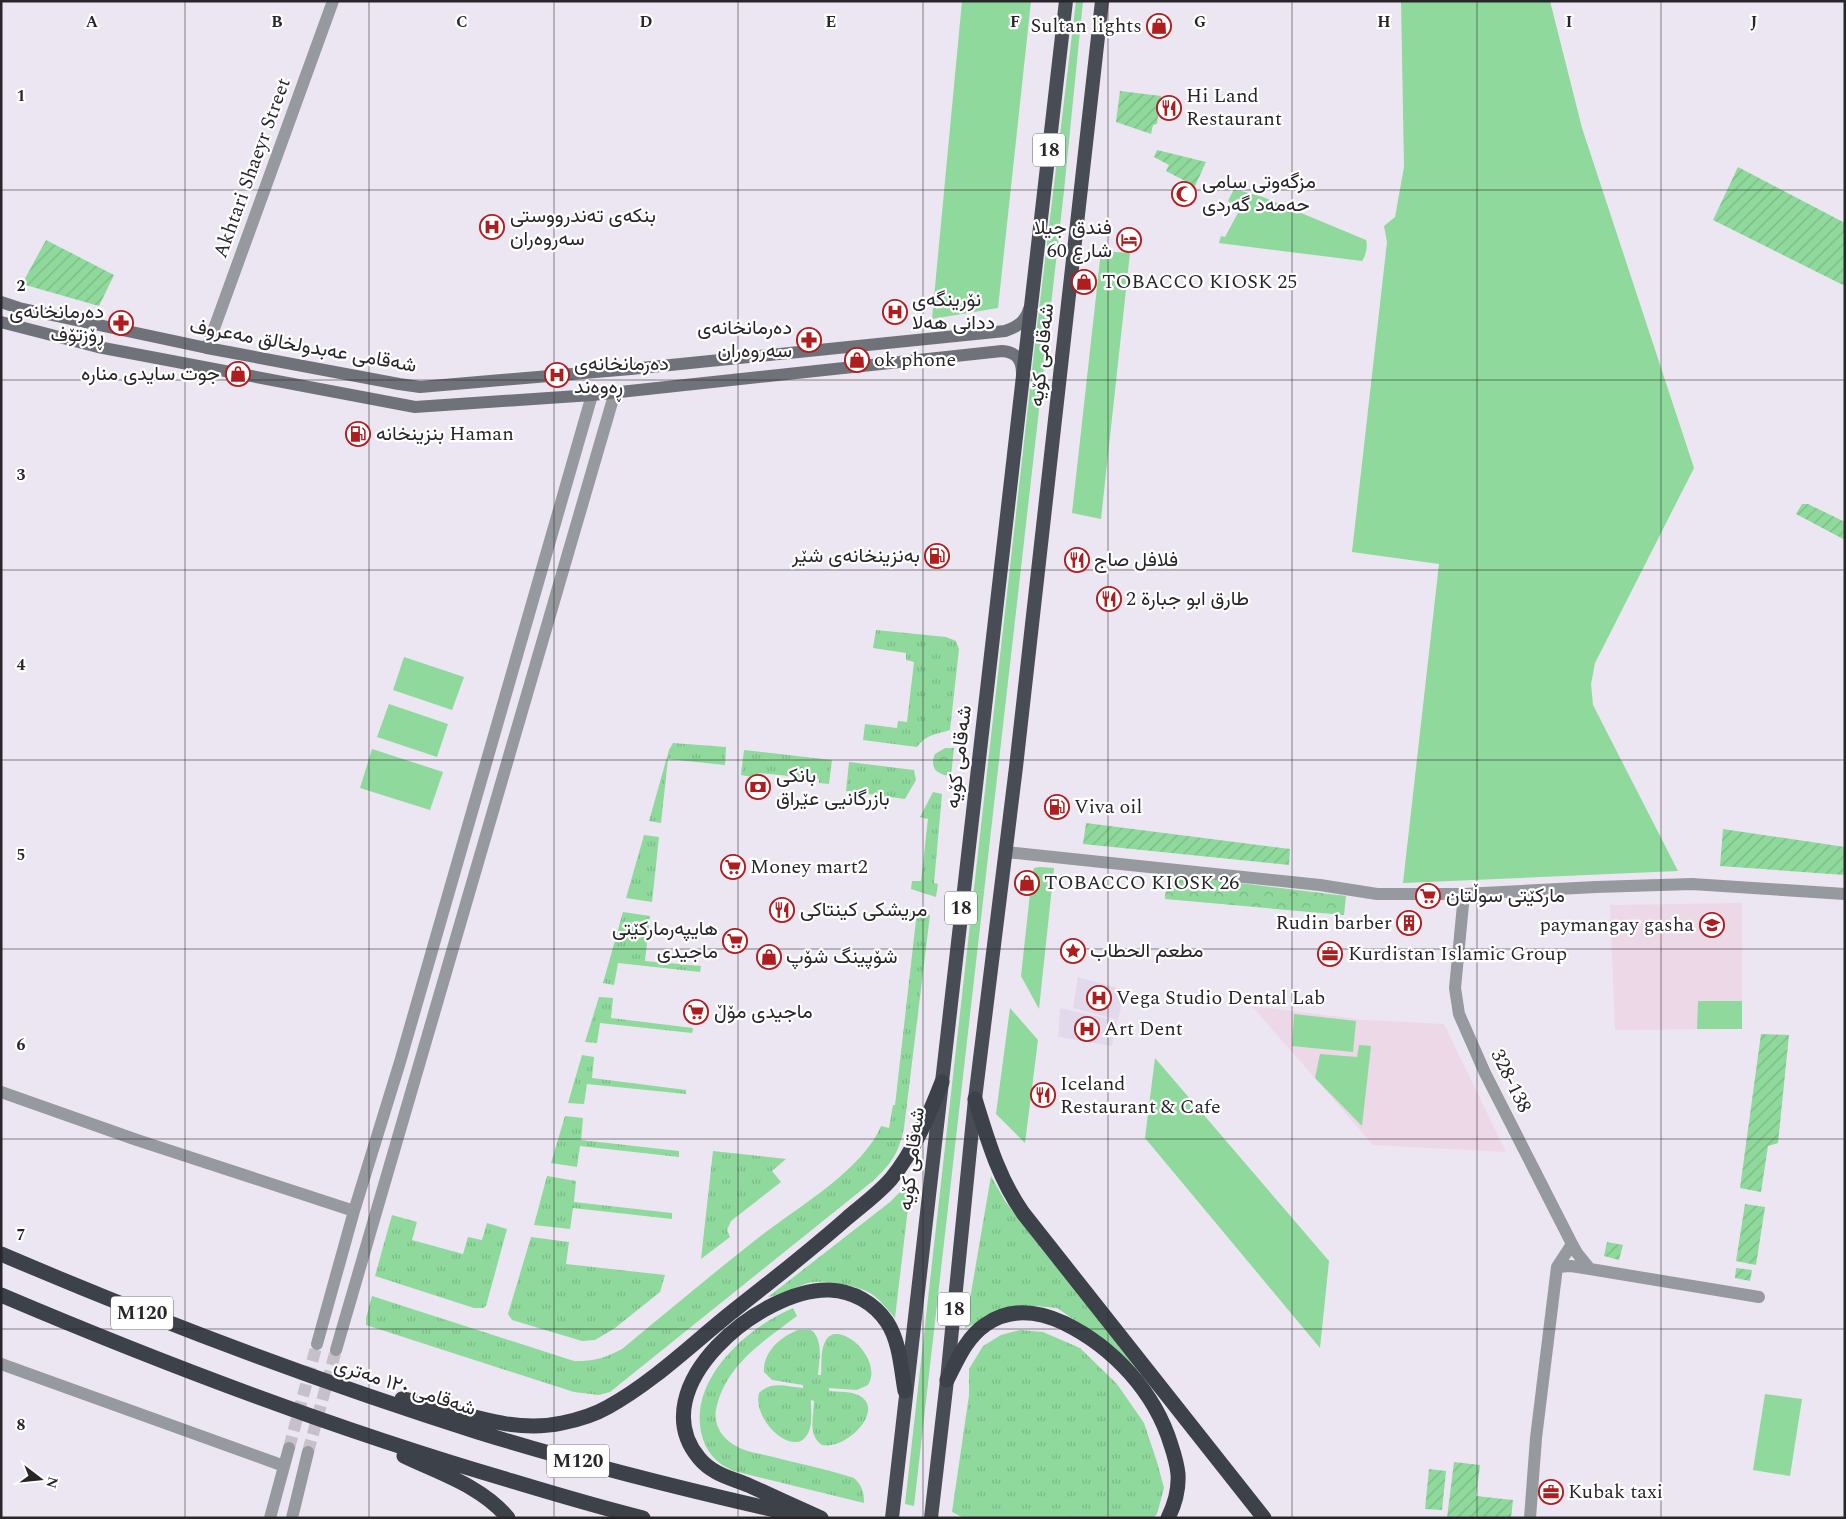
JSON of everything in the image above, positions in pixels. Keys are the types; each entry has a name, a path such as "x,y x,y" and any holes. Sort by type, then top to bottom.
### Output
{"highway":[{"name":"شەقامی کۆیە","path":"892,1518 1066,1"},
{"name":"شەقامی کۆیە","path":"930,1518 947,1380 975,1100 1006,852 1102,1"},
{"path":"350,1390 430,1404 493,1422 517,1425 546,1426 562,1423 606,1408 633,1392 878,1192 901,1166 910,1151 942,1082"},
{"path":"975,1100 998,1168 1005,1184 1023,1213 1264,1518"},
{"name":"شەقامی ١٢٠ مەتری","path":"1,1254 114,1302 350,1390 480,1432 590,1464 689,1491 810,1518"},
{"path":"821,1518 717,1473 700,1460 690,1443 684,1412 687,1393 700,1367 728,1337 764,1311 806,1294 828,1290 852,1294 867,1302 888,1323 897,1345 905,1392"},
{"name":"M120","path":"1,1295 155,1359 273,1404 471,1470 643,1518"},
{"path":"947,1380 968,1342 976,1333 985,1324 1008,1314 1024,1312 1040,1314 1050,1317 1085,1335 1109,1352 1129,1372 1148,1396 1163,1424 1175,1458 1178,1474 1176,1495 1168,1518"},
{"path":"353,1431 463,1483 494,1503 508,1518"}],"main road":[{"name":"شەقامی عەبدولخالق مەعروف","path":"1,302 19,308 207,348 420,387 631,369 1005,331 1023,322 1032,299"},
{"name":"شەقامی عەبدولخالق مەعروف","path":"1,322 98,347 410,406 428,407 592,395 1002,350 1016,354 1022,367 1022,381"},
{"path":"943,337 945,357"}],"street":[{"name":"Akhtari Shaeyr Street","path":"207,348 333,1"},
{"path":"336,1350 615,392"},
{"path":"317,1344 592,395"},
{"path":"588,411 593,407 599,406 605,408 609,413"},
{"path":"476,794 496,799"},
{"path":"1006,852 1320,885 1377,894 1464,894 1596,886 1692,884 1845,894"},
{"name":"328-138","path":"1464,894 1455,988 1459,1014 1485,1073 1572,1244 1590,1269"},
{"path":"1,1092 137,1140 354,1211"},
{"path":"1530,1518 1536,1438 1557,1267 1572,1244"},
{"path":"1557,1267 1571,1266 1759,1297"},
{"path":"1,1364 284,1466"},
{"path":"270,1518 289,1448"},
{"path":"292,1518 308,1452"}],"shaded area":[{"path":"1742,903 1742,1029 1615,1030 1610,905"},
{"name":"Vega Studio Dental Lab","path":"1078,977 1125,990 1118,1020 1073,1008"},
{"path":"1252,1006 1365,1020 1444,1024 1506,1152 1373,1145"},
{"name":"Art Dent","path":"1060,1008 1117,1021 1112,1046 1058,1037"}],"green space":[{"path":"962,1 1031,1 998,308 932,319"},
{"path":"1076,1 1083,1 1064,191 914,1506 905,1504 1036,335"},
{"path":"1401,1 1550,1 1582,128 1694,468 1595,663 1591,684 1593,705 1678,871 1403,883 1439,564 1352,552 1387,242 1384,226 1395,217 1404,167"},
{"path":"1120,91 1161,96 1157,124 1153,125 1151,134 1116,122"},
{"path":"1157,150 1206,162 1195,186 1166,171 1169,165 1154,157"},
{"path":"1738,167 1845,223 1845,286 1713,220"},
{"path":"1234,189 1263,197 1366,240 1367,248 1362,261 1219,243 1221,236 1225,237 1240,209 1228,201"},
{"path":"46,240 114,275 99,306 22,284"},
{"path":"1101,251 1130,253 1101,519 1072,513"},
{"path":"1802,504 1808,504 1845,522 1845,540 1796,514"},
{"path":"876,630 946,637 956,641 959,649 950,730 927,737 917,747 863,740 865,724 897,728 898,721 907,722 914,662 906,660 906,653 873,648"},
{"path":"404,657 464,677 452,710 393,690"},
{"path":"389,704 448,724 437,757 377,737"},
{"path":"673,743 726,747 725,765 668,759 661,823 649,821 669,750"},
{"path":"945,748 954,748 951,776 938,772 933,763 935,754"},
{"path":"372,749 443,772 430,810 360,788"},
{"path":"744,750 832,760 829,784 819,783 819,779 759,773 758,778 741,775"},
{"path":"849,762 914,770 916,780 905,799 846,791"},
{"path":"933,792 942,794 934,883 938,884 936,897 911,889 912,881 921,881 928,819 920,817"},
{"path":"1086,823 1290,849 1289,865 1083,844"},
{"path":"1723,829 1845,847 1845,875 1720,866"},
{"path":"644,835 659,837 652,902 626,898"},
{"path":"1034,868 1054,868 1039,1009 1021,976 1032,875"},
{"path":"1167,874 1346,896 1344,915 1165,899"},
{"path":"912,909 930,915 904,1128 894,1157 874,1180 610,1392 599,1395 574,1392 366,1325 372,1296 574,1361 599,1359 622,1349 741,1252 827,1188 859,1158 872,1142 881,1126 889,1128 893,1105 895,1105 916,920 908,919 909,910"},
{"path":"623,912 650,916 645,961 701,966 700,972 618,963 614,985 603,983"},
{"path":"599,997 613,998 611,1018 693,1028 692,1033 600,1023 597,1043 585,1042"},
{"path":"1698,1001 1742,1001 1742,1029 1697,1029"},
{"path":"1010,1008 1038,1040 1025,1143 996,1114"},
{"path":"1294,1014 1356,1021 1353,1052 1292,1046"},
{"path":"1761,1034 1789,1035 1778,1143 1768,1146 1761,1192 1740,1188"},
{"path":"1359,1045 1371,1046 1362,1126 1315,1078 1320,1054 1357,1057"},
{"path":"582,1055 594,1057 592,1078 686,1090 686,1094 587,1084 584,1104 568,1103"},
{"path":"1155,1058 1329,1261 1320,1348 1145,1138"},
{"path":"565,1116 583,1118 581,1140 679,1151 679,1157 580,1146 577,1167 551,1163"},
{"path":"713,1151 786,1159 772,1171 781,1182 731,1221 727,1230 730,1237 701,1259"},
{"path":"547,1176 576,1181 574,1202 672,1213 672,1219 573,1208 570,1229 534,1225"},
{"path":"991,1176 1005,1201 1041,1248 1141,1370 1136,1375 1096,1334 1057,1308 1036,1306 1015,1308 965,1328"},
{"path":"909,1183 908,1208 895,1318 870,1293 856,1287 838,1283 812,1282 768,1297 890,1202"},
{"path":"1745,1204 1765,1207 1756,1265 1736,1261"},
{"path":"392,1215 417,1222 412,1240 463,1254 468,1237 482,1240 487,1223 507,1229 486,1306 474,1308 375,1276"},
{"path":"531,1237 569,1242 566,1264 665,1275 660,1292 615,1328 595,1340 582,1341 512,1320 508,1314"},
{"path":"1607,1242 1623,1245 1619,1260 1604,1256"},
{"path":"1736,1268 1752,1270 1750,1281 1735,1278"},
{"path":"793,1308 797,1316 749,1354 730,1377 722,1390 717,1405 717,1423 722,1434 730,1442 744,1450 854,1478 862,1489 864,1503 734,1471 717,1461 705,1445 701,1432 700,1412 704,1392 713,1374 726,1356 741,1341 758,1328"},
{"path":"798,1330 811,1330 818,1339 820,1351 818,1375 821,1375 824,1344 832,1335 849,1338 858,1345 870,1364 871,1375 868,1385 857,1390 829,1388 829,1391 857,1394 867,1402 868,1410 866,1419 860,1428 852,1435 832,1445 822,1445 814,1436 812,1425 814,1401 811,1400 809,1432 801,1441 793,1442 775,1433 767,1424 758,1404 759,1393 774,1385 803,1388 803,1385 772,1380 764,1372 766,1358 774,1346"},
{"path":"1020,1330 1043,1332 1080,1348 1117,1384 1144,1423 1164,1488 1157,1514 1153,1518 964,1518 952,1512 969,1395 969,1369 983,1346 1001,1335"},
{"path":"1765,1394 1802,1399 1790,1476 1753,1470"},
{"path":"1454,1462 1480,1465 1476,1496 1513,1500 1511,1518 1447,1518"},
{"path":"1429,1469 1446,1471 1442,1510 1425,1509"}],"tunnel":[{"path":"289,1448 317,1344"},
{"path":"308,1452 336,1350"}],"place":[{"name":"Sultan lights","path":"1159,26"},
{"name":"Hi Land Restaurant","path":"1169,108"},
{"name":"مزگەوتی سامی حەمەد گەردی","path":"1184,194"},
{"name":"بنکەی تەندرووستی سەروەران","path":"492,227"},
{"name":"فندق جيلا شارع 60","path":"1129,240"},
{"name":"TOBACCO KIOSK 25","path":"1084,282"},
{"name":"نۆرینگەی ددانی هەلا","path":"895,312"},
{"name":"دەرمانخانەی ڕۆزتۆف","path":"121,323"},
{"name":"دەرمانخانەی سەروەران","path":"809,340"},
{"name":"ok phone","path":"857,360"},
{"name":"جوت سايدى مناره","path":"238,374"},
{"name":"دەرمانخانەی ڕەوەند","path":"557,375"},
{"name":"بنزینخانە Haman","path":"358,434"},
{"name":"بەنزینخانەی شێر","path":"937,556"},
{"name":"فلافل صاج","path":"1077,560"},
{"name":"طارق ابو جبارة 2","path":"1109,599"},
{"name":"بانکی بازرگانیی عێراق","path":"758,787"},
{"name":"Viva oil","path":"1057,807"},
{"name":"Money mart2","path":"733,867"},
{"name":"TOBACCO KIOSK 26","path":"1027,883"},
{"name":"مارکێتی سوڵتان","path":"1428,896"},
{"name":"مریشکی کینتاکی","path":"782,910"},
{"name":"Rudin barber","path":"1409,923"},
{"name":"paymangay gasha","path":"1712,925"},
{"name":"هایپەرمارکێتی ماجیدی","path":"735,941"},
{"name":"مطعم الحطاب","path":"1073,951"},
{"name":"Kurdistan Islamic Group","path":"1330,954"},
{"name":"شۆپینگ شۆپ","path":"769,957"},
{"name":"Vega Studio Dental Lab","path":"1099,998"},
{"name":"ماجیدی مۆڵ","path":"696,1012"},
{"name":"Art Dent","path":"1087,1029"},
{"name":"Iceland Restaurant & Cafe","path":"1043,1095"},
{"name":"Kubak taxi","path":"1551,1492"}]}
